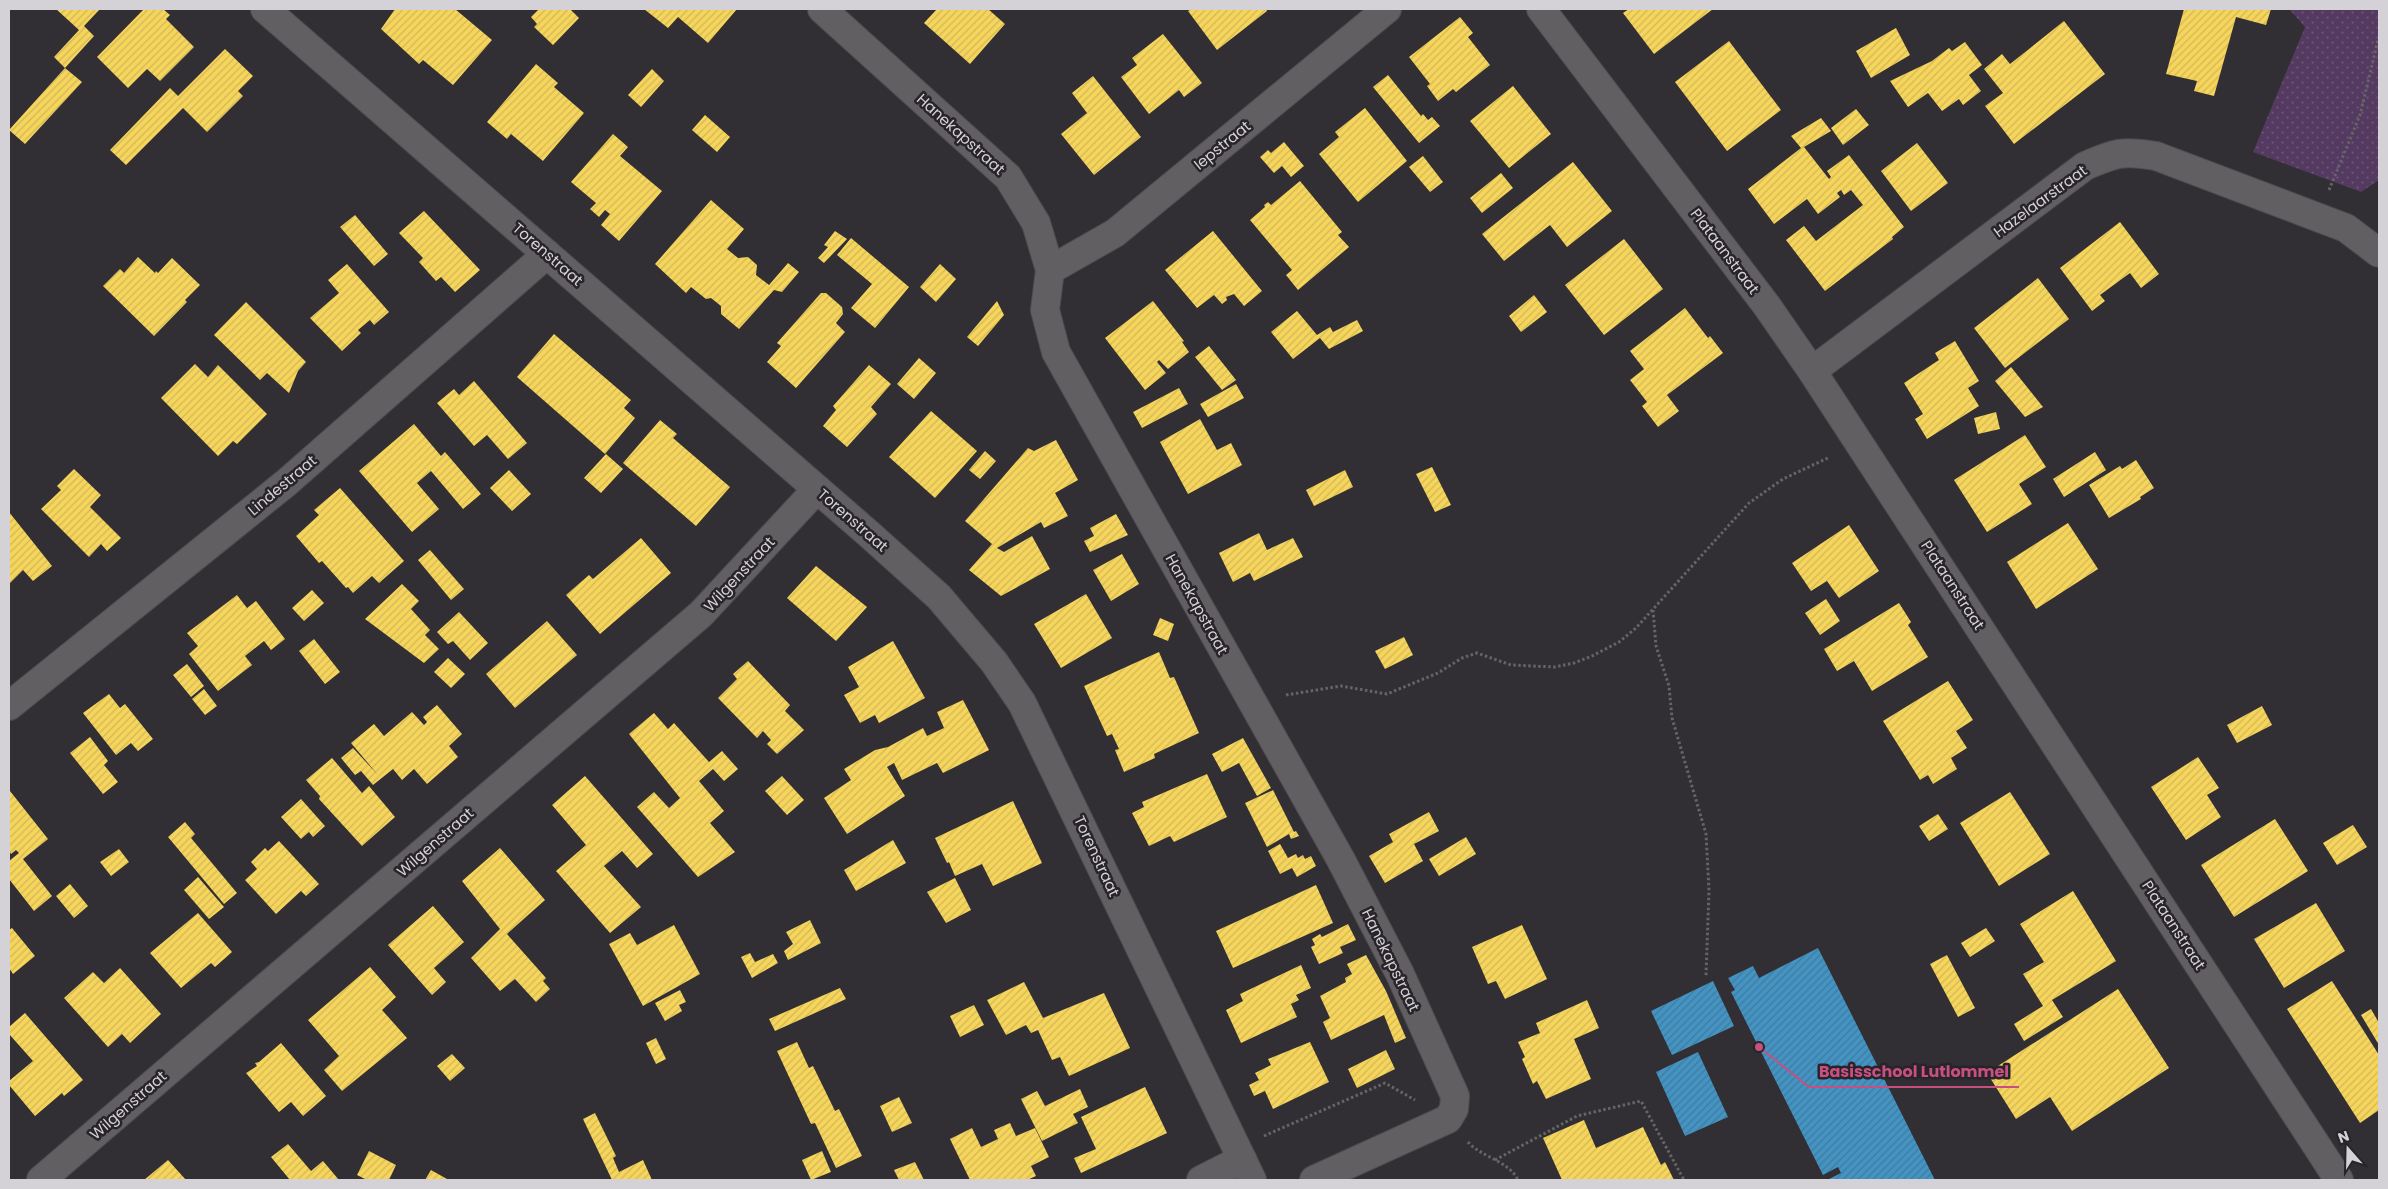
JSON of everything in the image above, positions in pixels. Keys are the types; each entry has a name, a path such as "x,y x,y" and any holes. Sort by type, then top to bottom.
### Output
{"street":[{"name":"Torenstraat","path":"265,9 940,597 994,662 1022,703 1247,1170"},
{"name":"Hanekapstraat","path":"822,9 1008,177 1036,222 1050,270 1046,310 1056,352 1341,860 1386,947 1455,1096 1454,1109 1448,1119 1314,1180"},
{"name":"Iepstraat","path":"1050,270 1115,233 1387,9"},
{"name":"Plataanstraat","path":"1541,9 1767,306 1812,371 2339,1180"},
{"name":"Hazelaarstraat","path":"1812,371 2079,171 2109,156 2130,151 2156,156 2318,216 2346,228 2379,253"},
{"name":"Lindestraat","path":"9,706 286,483 547,254"},
{"name":"Wilgenstraat","path":"41,1180 700,614 816,489"},
{"path":"1201,1180 1247,1170"}],"path":[{"path":"2318,216 2360,115 2379,36"},
{"path":"1252,701 1341,686 1387,694 1438,673 1462,658 1477,653 1511,665 1538,668 1574,663 1619,642 1653,609 1749,503 1783,479 1860,443"},
{"path":"1653,609 1656,646 1669,686 1672,718 1706,834 1709,890 1706,976"},
{"path":"1495,1160 1577,1116 1641,1101 1684,1180"}],"shaded area":[{"path":"2289,9 2379,9 2379,180 2361,192 2253,152 2305,27"}],"building: Homes":[{"path":"56,9 100,9 84,26 94,36 65,68 54,57 79,30"},
{"path":"144,9 163,9 170,15 166,19 194,47 160,81 147,69 128,88 97,57"},
{"path":"395,9 455,9 492,40 453,85 423,60 419,64 381,29"},
{"path":"539,9 570,9 579,18 553,45 534,27 537,24 531,17"},
{"path":"644,9 737,9 708,43 678,17 668,28"},
{"path":"937,9 988,9 1005,24 970,64 924,23"},
{"path":"1191,9 1266,9 1267,11 1217,50 1188,11"},
{"path":"1629,9 1713,9 1654,54 1623,13"},
{"path":"2184,9 2271,9 2266,25 2236,17 2214,96 2194,91 2197,81 2166,74"},
{"path":"1460,17 1473,33 1468,37 1490,65 1456,92 1453,89 1438,101 1427,86 1430,84 1409,57"},
{"path":"2064,21 2105,74 2014,144 1985,106 2003,93 1984,69 2002,54 2010,64"},
{"path":"1896,28 1910,55 1871,78 1856,51"},
{"path":"1163,34 1202,83 1184,97 1179,90 1149,114 1121,77 1137,65 1132,58"},
{"path":"1729,41 1781,110 1727,151 1675,82"},
{"path":"1965,42 1982,65 1969,75 1981,91 1963,105 1959,99 1942,111 1928,93 1908,107 1890,81 1932,61 1949,48 1952,51"},
{"path":"225,49 253,76 238,91 243,96 207,132 183,108 126,165 110,150 170,88 178,96"},
{"path":"536,64 558,83 554,87 584,113 543,161 511,134 507,139 487,122"},
{"path":"65,68 82,82 25,144 9,130"},
{"path":"652,69 664,81 641,107 628,95"},
{"path":"1388,75 1421,116 1423,114 1428,120 1432,117 1440,126 1419,143 1373,87"},
{"path":"1093,76 1141,137 1094,175 1061,134 1087,113 1072,93"},
{"path":"1513,86 1551,134 1509,168 1470,121"},
{"path":"1365,108 1407,161 1358,202 1319,154 1339,137 1335,132"},
{"path":"1856,109 1869,125 1843,145 1831,128"},
{"path":"705,115 730,137 717,152 692,130"},
{"path":"1821,118 1831,131 1804,147 1829,179 1831,177 1827,171 1849,155 1904,227 1892,237 1893,239 1825,291 1786,240 1804,226 1816,241 1863,205 1851,190 1844,195 1841,190 1837,193 1840,197 1818,214 1807,199 1774,224 1748,189 1801,148 1791,136"},
{"path":"613,134 628,147 620,156 662,191 619,241 601,225 610,214 605,210 599,217 590,209 596,203 571,182"},
{"path":"1284,142 1304,166 1291,177 1282,166 1274,173 1260,157 1268,150 1271,153"},
{"path":"1917,143 1948,183 1911,211 1881,171"},
{"path":"1423,156 1443,182 1430,192 1409,167"},
{"path":"1573,162 1612,211 1567,247 1550,225 1504,261 1482,234"},
{"path":"1501,173 1513,188 1482,213 1470,198"},
{"path":"1300,181 1342,232 1338,235 1349,247 1298,290 1286,275 1292,270 1250,220 1265,207 1264,205 1268,202 1271,205"},
{"path":"711,200 744,229 727,249 738,258 748,257 757,265 756,275 769,285 788,263 799,272 782,292 774,290 739,329 721,314 721,306 711,298 706,299 691,287 686,293 655,264"},
{"path":"424,211 480,270 455,292 441,277 436,281 419,262 423,258 399,233"},
{"path":"355,215 388,254 374,266 340,227"},
{"path":"2120,222 2159,274 2141,288 2130,273 2100,295 2105,301 2092,311 2060,268"},
{"path":"835,231 847,239 824,263 818,258 828,247 824,245"},
{"path":"1213,231 1262,291 1244,306 1234,294 1226,297 1227,300 1222,304 1214,295 1197,308 1165,270"},
{"path":"851,238 909,287 875,328 851,308 872,284 837,255"},
{"path":"1624,239 1663,289 1604,335 1565,285"},
{"path":"138,257 155,273 156,271 158,273 172,258 200,285 185,300 187,302 154,336 103,286 120,269 124,273"},
{"path":"347,264 389,312 374,325 370,320 358,330 361,333 342,351 310,318 339,293 328,280"},
{"path":"940,264 956,279 936,302 920,287"},
{"path":"2038,278 2069,319 2005,368 1974,328"},
{"path":"821,293 826,293 842,307 843,314 836,323 845,332 796,388 767,362 781,346 777,343"},
{"path":"1534,295 1547,312 1521,332 1509,316"},
{"path":"997,301 1004,315 978,346 967,337"},
{"path":"1153,301 1184,341 1182,342 1189,352 1168,369 1159,360 1157,362 1166,373 1145,390 1105,338"},
{"path":"246,302 306,362 298,371 289,393 267,373 260,380 214,335"},
{"path":"1685,308 1708,338 1710,336 1723,353 1667,395 1679,411 1658,427 1642,406 1647,402 1630,380 1644,369 1630,351"},
{"path":"1297,311 1317,335 1330,327 1333,332 1357,320 1363,331 1329,349 1320,338 1293,359 1271,332"},
{"path":"554,334 631,400 624,408 635,418 605,454 517,377"},
{"path":"1955,341 1979,381 1968,388 1979,406 1927,439 1915,419 1923,414 1904,383 1939,360 1935,353"},
{"path":"1209,346 1236,380 1222,390 1195,357"},
{"path":"919,358 936,373 914,399 897,384"},
{"path":"195,364 208,377 218,365 267,414 237,444 233,441 218,456 161,398"},
{"path":"869,365 891,384 871,407 877,414 847,447 823,426 836,410 833,406"},
{"path":"2011,367 2043,407 2025,417 1995,381"},
{"path":"474,381 527,443 508,459 487,435 474,446 437,403 454,389 459,395"},
{"path":"1236,384 1244,398 1208,417 1200,404"},
{"path":"1179,388 1188,404 1142,428 1133,412"},
{"path":"931,411 977,451 935,498 889,457"},
{"path":"1996,412 2000,429 1978,434 1974,418"},
{"path":"1200,419 1217,450 1231,443 1242,465 1188,494 1160,442"},
{"path":"660,420 677,434 673,438 730,487 696,526 623,463"},
{"path":"414,424 441,456 445,452 481,494 463,509 431,471 417,483 439,509 412,532 359,471"},
{"path":"2025,435 2046,467 2019,484 2032,504 1987,532 1954,480"},
{"path":"1056,440 1078,480 1055,493 1068,516 1044,528 1041,522 997,548 1004,552 1032,536 1050,569 1001,596 969,570 992,544 965,521 1028,448 1034,451"},
{"path":"985,451 996,461 980,479 969,470"},
{"path":"2095,452 2106,470 2064,497 2053,479"},
{"path":"606,454 623,469 601,493 584,478"},
{"path":"2136,460 2154,488 2140,497 2141,499 2109,518 2089,485 2120,466 2122,469"},
{"path":"1432,467 1451,505 1435,512 1416,474"},
{"path":"74,469 101,495 90,507 121,538 107,551 101,544 89,557 41,509 61,490 57,486"},
{"path":"509,470 531,494 512,511 490,488"},
{"path":"1345,470 1353,487 1314,506 1306,490"},
{"path":"340,488 404,561 379,583 372,576 353,593 348,587 346,588 322,561 319,563 296,536 319,515 314,510"},
{"path":"9,512 52,566 33,581 23,570 9,584"},
{"path":"1116,514 1128,535 1090,552 1084,541 1094,536 1090,528"},
{"path":"2068,523 2098,569 2036,609 2007,562"},
{"path":"1849,525 1879,571 1839,598 1827,581 1811,591 1792,563"},
{"path":"1259,533 1267,550 1293,538 1303,557 1254,581 1250,573 1233,582 1219,553"},
{"path":"641,538 671,573 600,634 566,595 589,575 593,579"},
{"path":"430,550 464,589 451,600 418,560"},
{"path":"1122,554 1139,584 1111,601 1093,570"},
{"path":"816,566 867,607 836,641 787,598"},
{"path":"402,584 419,601 411,609 430,630 425,635 439,649 424,663 365,619"},
{"path":"312,590 324,603 304,621 292,608"},
{"path":"1086,594 1112,638 1061,668 1034,624"},
{"path":"237,595 247,608 256,601 285,639 271,650 264,641 245,656 252,665 218,691 189,654 198,646 187,633"},
{"path":"1826,599 1840,621 1820,635 1805,613"},
{"path":"1899,603 1911,622 1908,625 1928,657 1872,691 1854,661 1837,671 1824,649"},
{"path":"459,612 488,643 470,660 453,641 448,644 437,632"},
{"path":"1160,618 1174,624 1168,641 1153,635"},
{"path":"547,621 577,655 515,708 486,674"},
{"path":"1404,637 1413,655 1385,669 1375,651"},
{"path":"314,639 340,672 325,684 299,651"},
{"path":"893,641 925,698 879,723 875,715 860,723 844,695 859,687 848,667"},
{"path":"1159,652 1170,678 1174,677 1199,733 1154,754 1155,758 1124,772 1115,750 1119,749 1112,734 1107,736 1084,686"},
{"path":"448,658 465,674 451,688 434,672"},
{"path":"748,661 790,705 785,711 804,730 777,754 767,744 771,740 763,731 757,738 718,698 737,679 733,674"},
{"path":"187,664 204,686 191,697 173,675"},
{"path":"1948,681 1973,720 1956,731 1967,748 1951,758 1957,769 1933,784 1928,775 1920,780 1883,721"},
{"path":"204,689 217,706 205,715 192,699"},
{"path":"109,694 120,708 125,704 153,739 138,751 131,743 116,755 83,713"},
{"path":"963,700 989,750 943,773 937,763 902,780 894,763 887,767 905,796 847,834 824,798 851,780 844,769 875,750 888,747 923,728 927,736 944,728 937,712"},
{"path":"437,705 462,734 449,746 458,757 427,784 414,769 402,780 393,769 373,785 361,771 355,775 341,758 353,748 378,775 351,743 374,724 384,736 412,712 424,725 427,722 423,717"},
{"path":"2262,706 2272,725 2237,743 2227,725"},
{"path":"654,713 668,729 674,723 709,762 722,751 738,769 724,781 713,769 699,781 724,811 710,823 735,852 698,877 637,807 654,792 669,808 680,798 629,734"},
{"path":"90,737 108,761 104,765 118,782 103,794 70,753"},
{"path":"1243,738 1271,788 1257,796 1239,763 1222,772 1212,754"},
{"path":"2198,757 2219,788 2207,795 2221,817 2186,840 2151,787"},
{"path":"332,758 362,793 369,786 395,817 362,846 319,799 320,796 306,780"},
{"path":"1207,774 1227,817 1174,842 1170,836 1149,846 1132,813 1144,807 1142,802"},
{"path":"585,776 653,854 637,868 622,851 604,866 641,907 610,933 556,871 586,845 552,805"},
{"path":"782,776 804,800 787,815 765,791"},
{"path":"1273,790 1294,832 1296,831 1299,836 1291,839 1289,834 1267,847 1245,803"},
{"path":"10,791 48,839 23,859 52,896 34,911 9,879 9,861 19,853 16,850 11,854 9,851"},
{"path":"2010,792 2050,854 1999,886 1960,823"},
{"path":"301,799 325,826 313,837 309,832 301,839 281,817"},
{"path":"1013,801 1042,863 993,886 982,864 955,876 935,838"},
{"path":"1429,812 1439,831 1414,844 1423,861 1385,883 1369,856 1393,842 1389,834"},
{"path":"1938,814 1948,829 1929,841 1919,826"},
{"path":"2275,819 2308,871 2234,917 2201,865"},
{"path":"185,822 195,834 191,838 237,893 224,904 168,837"},
{"path":"2353,825 2367,847 2337,865 2323,843"},
{"path":"1466,837 1476,854 1439,876 1429,859"},
{"path":"893,840 906,863 856,891 844,870"},
{"path":"279,841 319,884 306,896 301,891 276,914 245,880 257,869 251,862 265,848 268,851"},
{"path":"1280,844 1288,858 1296,854 1298,858 1303,855 1305,859 1311,856 1316,866 1297,877 1292,868 1280,874 1268,851"},
{"path":"500,848 545,900 507,934 546,978 543,981 550,989 536,1002 515,979 500,991 471,958 500,929 462,881"},
{"path":"119,849 129,862 111,876 100,862"},
{"path":"198,877 224,907 209,919 184,890"},
{"path":"955,878 971,910 946,923 927,892"},
{"path":"70,884 88,906 74,918 56,896"},
{"path":"1316,885 1333,923 1233,968 1216,931"},
{"path":"2073,891 2116,961 2052,1000 2063,1017 2024,1041 2014,1024 2043,1006 2023,974 2044,962 2020,924"},
{"path":"2316,903 2345,951 2284,988 2254,939"},
{"path":"433,906 464,942 434,968 446,982 432,995 388,945"},
{"path":"198,913 232,952 215,967 211,963 181,988 150,953"},
{"path":"810,920 821,943 788,960 784,951 793,944 786,932"},
{"path":"1348,924 1356,940 1340,947 1343,953 1319,964 1311,947 1315,945 1312,939 1320,934 1322,937"},
{"path":"674,925 700,974 643,1006 609,944 630,933 637,945"},
{"path":"1522,925 1547,979 1505,999 1496,981 1488,984 1472,947"},
{"path":"12,928 35,956 13,974 9,968 9,930"},
{"path":"1986,928 1995,941 1970,957 1961,943"},
{"path":"750,953 755,962 773,954 778,963 752,978 741,957"},
{"path":"1366,955 1386,991 1406,1038 1395,1043 1384,1015 1331,1040 1323,1022 1330,1018 1320,996 1346,982 1345,978 1352,974 1347,964"},
{"path":"1947,955 1975,1008 1958,1017 1930,964"},
{"path":"1301,965 1311,988 1296,995 1299,1000 1291,1004 1297,1017 1241,1043 1226,1010 1243,1001 1240,994"},
{"path":"370,967 396,997 382,1010 407,1038 342,1091 324,1070 339,1056 308,1020"},
{"path":"120,968 161,1014 130,1043 122,1034 108,1047 64,998 93,972 104,983"},
{"path":"2332,981 2379,1055 2379,1110 2360,1123 2287,1009"},
{"path":"1024,982 1043,1018 1104,993 1130,1048 1069,1076 1060,1057 1052,1060 1038,1030 1031,1033 1026,1025 1006,1035 987,1000"},
{"path":"840,988 846,999 775,1031 769,1019"},
{"path":"2118,989 2169,1068 2072,1131 2050,1097 2016,1119 1987,1073"},
{"path":"680,990 686,1002 679,1005 682,1011 665,1021 655,1003"},
{"path":"1587,1000 1599,1028 1574,1039 1591,1079 1546,1099 1537,1081 1533,1084 1522,1059 1525,1057 1518,1042 1540,1033 1536,1023"},
{"path":"974,1005 984,1025 960,1037 950,1016"},
{"path":"2371,1009 2379,1023 2379,1045 2361,1015"},
{"path":"25,1013 83,1080 64,1096 62,1093 35,1116 9,1085 9,1081 33,1061 9,1034 9,1027"},
{"path":"656,1038 666,1059 656,1064 646,1043"},
{"path":"797,1042 809,1068 813,1066 835,1111 839,1109 862,1156 836,1168 815,1123 811,1124 777,1051"},
{"path":"1310,1042 1329,1082 1273,1109 1265,1091 1254,1096 1249,1085 1259,1080 1255,1073 1271,1065 1268,1059"},
{"path":"281,1043 326,1096 303,1116 291,1102 279,1112 246,1073 257,1066 255,1063 259,1062"},
{"path":"1386,1050 1395,1069 1357,1088 1348,1069"},
{"path":"452,1054 465,1068 450,1081 437,1066"},
{"path":"1145,1087 1167,1133 1081,1173 1074,1158 1096,1149 1081,1117"},
{"path":"1080,1089 1088,1107 1073,1114 1078,1123 1042,1141 1021,1099 1037,1091 1045,1106"},
{"path":"899,1097 912,1123 892,1132 880,1106"},
{"path":"595,1113 616,1156 613,1158 619,1172 643,1160 652,1180 612,1180 583,1119"},
{"path":"1584,1120 1596,1148 1643,1127 1661,1165 1665,1162 1674,1180 1562,1180 1543,1138"},
{"path":"1010,1123 1016,1136 1035,1128 1049,1157 1031,1166 1036,1176 1027,1180 970,1180 950,1139 972,1128 981,1147 998,1139 994,1130"},
{"path":"288,1144 311,1171 323,1161 339,1180 290,1180 271,1157"},
{"path":"369,1151 396,1165 389,1180 367,1180 357,1175"},
{"path":"822,1151 831,1172 811,1180 802,1160"},
{"path":"168,1160 186,1180 144,1180"},
{"path":"915,1162 924,1180 899,1180 894,1170"},
{"path":"431,1170 447,1179 425,1180"}],"building: Schools":[{"path":"1818,948 1935,1180 1827,1180 1841,1173 1838,1167 1823,1175 1731,992 1735,990 1728,978 1753,966 1759,978"},
{"path":"1713,981 1734,1026 1672,1055 1651,1011"},
{"path":"1698,1052 1728,1117 1685,1136 1656,1072"}],"place":[{"name":"Basisschool Lutlommel","path":"1759,1047"}]}
